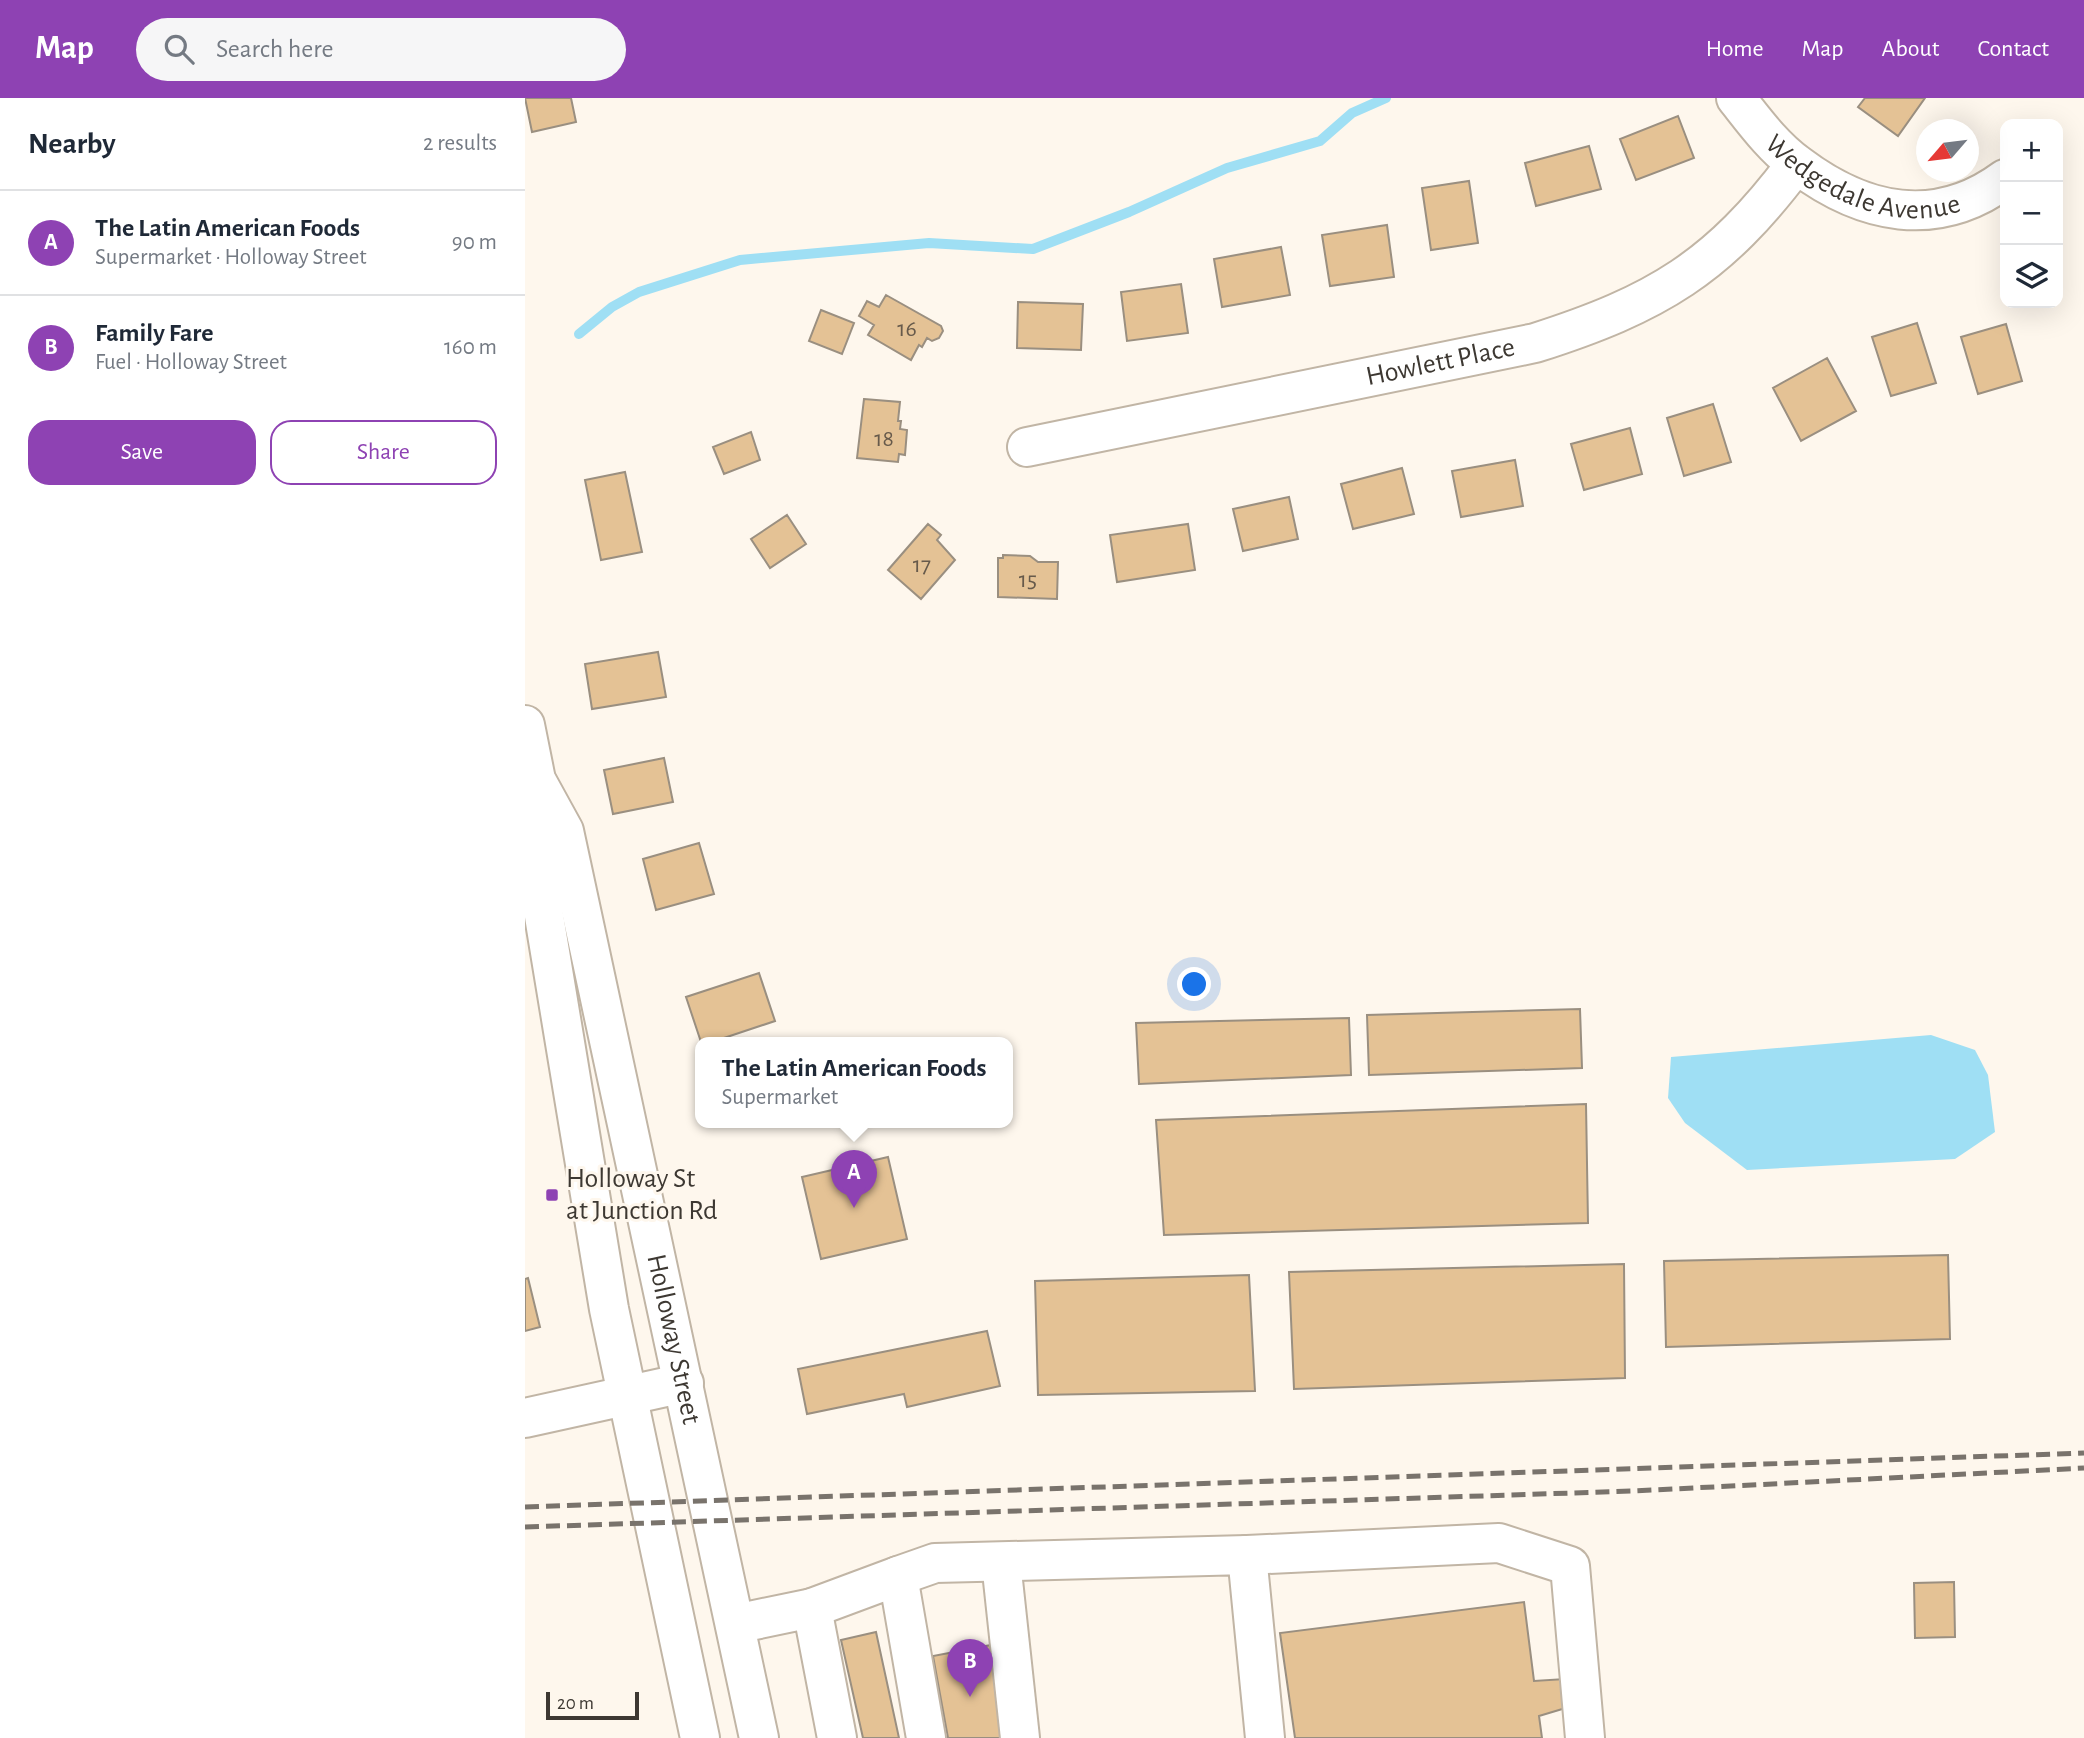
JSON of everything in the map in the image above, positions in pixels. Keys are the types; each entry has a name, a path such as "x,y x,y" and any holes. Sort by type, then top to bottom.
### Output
{"main road":[{"name":"Wedgedale Avenue","path":"1736,98 1767,137 1796,164 1850,195 1889,208 1921,212 1953,208 1983,196 2001,182"},
{"name":"Howlett Place","path":"1027,447 1535,343 1593,325 1635,307 1676,284 1716,254 1747,227 1796,164"},
{"name":"Holloway Street","path":"525,725 536,780 531,837 609,1309 701,1738"},
{"name":"Holloway Street","path":"536,780 564,831 759,1738"},
{"path":"525,1418 627,1393 684,1383"},
{"path":"735,1624 812,1608 935,1563 1247,1555 1499,1543 1570,1566 1585,1738"},
{"path":"1247,1555 1265,1738"},
{"path":"1001,1562 1020,1738"},
{"path":"898,1576 926,1738"},
{"path":"812,1608 837,1738"}],"water":[{"path":"1931,1035 1975,1050 1988,1075 1995,1132 1955,1159 1747,1170 1685,1123 1668,1098 1671,1057"}],"building":[{"path":"525,98 571,98 576,122 532,132"},
{"path":"1865,98 1925,98 1898,136 1858,107"},
{"path":"1678,116 1694,158 1636,180 1620,139"},
{"path":"1589,146 1601,189 1536,206 1525,163"},
{"path":"1469,181 1478,243 1431,250 1422,188"},
{"path":"1387,225 1394,277 1330,286 1322,235"},
{"path":"1281,247 1290,295 1222,307 1214,259"},
{"path":"1181,284 1188,333 1127,341 1121,292"},
{"path":"886,295 941,326 943,331 939,338 932,341 927,338 922,347 919,345 911,360 868,335 874,325 859,316 867,301 879,307"},
{"path":"1018,302 1083,304 1081,350 1017,348"},
{"path":"821,310 854,323 842,354 809,341"},
{"path":"1917,323 1936,383 1891,396 1872,337"},
{"path":"2006,324 2022,381 1978,394 1961,337"},
{"path":"1827,358 1856,411 1801,441 1773,388"},
{"path":"864,399 900,402 900,429 907,430 905,455 899,454 898,462 857,458"},
{"path":"1713,404 1731,462 1684,476 1667,418"},
{"path":"1630,428 1642,474 1584,490 1571,444"},
{"path":"751,432 760,460 724,474 713,447"},
{"path":"1515,460 1523,506 1461,517 1452,471"},
{"path":"1402,468 1414,514 1353,529 1341,484"},
{"path":"625,472 642,552 601,560 585,480"},
{"path":"1289,497 1298,539 1243,551 1233,509"},
{"path":"787,515 806,544 770,568 751,539"},
{"path":"928,524 941,535 937,540 955,560 921,599 888,570"},
{"path":"1188,524 1195,570 1117,582 1110,535"},
{"path":"1003,555 1030,556 1038,562 1058,562 1057,599 998,597 998,558 1003,558"},
{"path":"658,652 666,697 592,709 585,664"},
{"path":"664,758 673,802 613,814 604,770"},
{"path":"699,843 714,894 656,910 643,859"},
{"path":"759,973 775,1021 727,1037 699,1037 686,997"},
{"path":"1580,1009 1582,1068 1369,1075 1367,1015"},
{"path":"1349,1018 1351,1075 1139,1084 1136,1023"},
{"path":"1586,1104 1588,1223 1164,1235 1156,1120"},
{"path":"888,1157 907,1239 821,1259 802,1177"},
{"path":"1948,1255 1950,1339 1666,1347 1664,1261"},
{"path":"1624,1264 1625,1378 1294,1389 1289,1272"},
{"path":"1249,1275 1255,1391 1038,1395 1035,1281"},
{"path":"528,1278 540,1327 525,1331 525,1279"},
{"path":"987,1331 1000,1386 907,1407 904,1394 807,1414 798,1369"},
{"path":"1954,1582 1955,1637 1915,1638 1914,1583"},
{"path":"1524,1602 1534,1681 1565,1679 1569,1707 1539,1716 1542,1738 1295,1738 1280,1633"},
{"path":"876,1632 899,1738 863,1738 841,1640"},
{"path":"991,1645 1008,1738 948,1738 933,1656"}],"waterway":[{"path":"579,334 612,307 639,292 740,260 929,243 1033,249 1129,212 1227,168 1320,141 1352,113 1386,98"}],"railway":[{"path":"525,1507 2084,1453"},
{"path":"525,1527 1634,1491 2084,1468"}],"place":[{"name":"Holloway St at Junction Rd","path":"552,1195"},
{"name":"The Latin American Foods","path":"854,1208"},
{"name":"Family Fare","path":"970,1697"}]}
